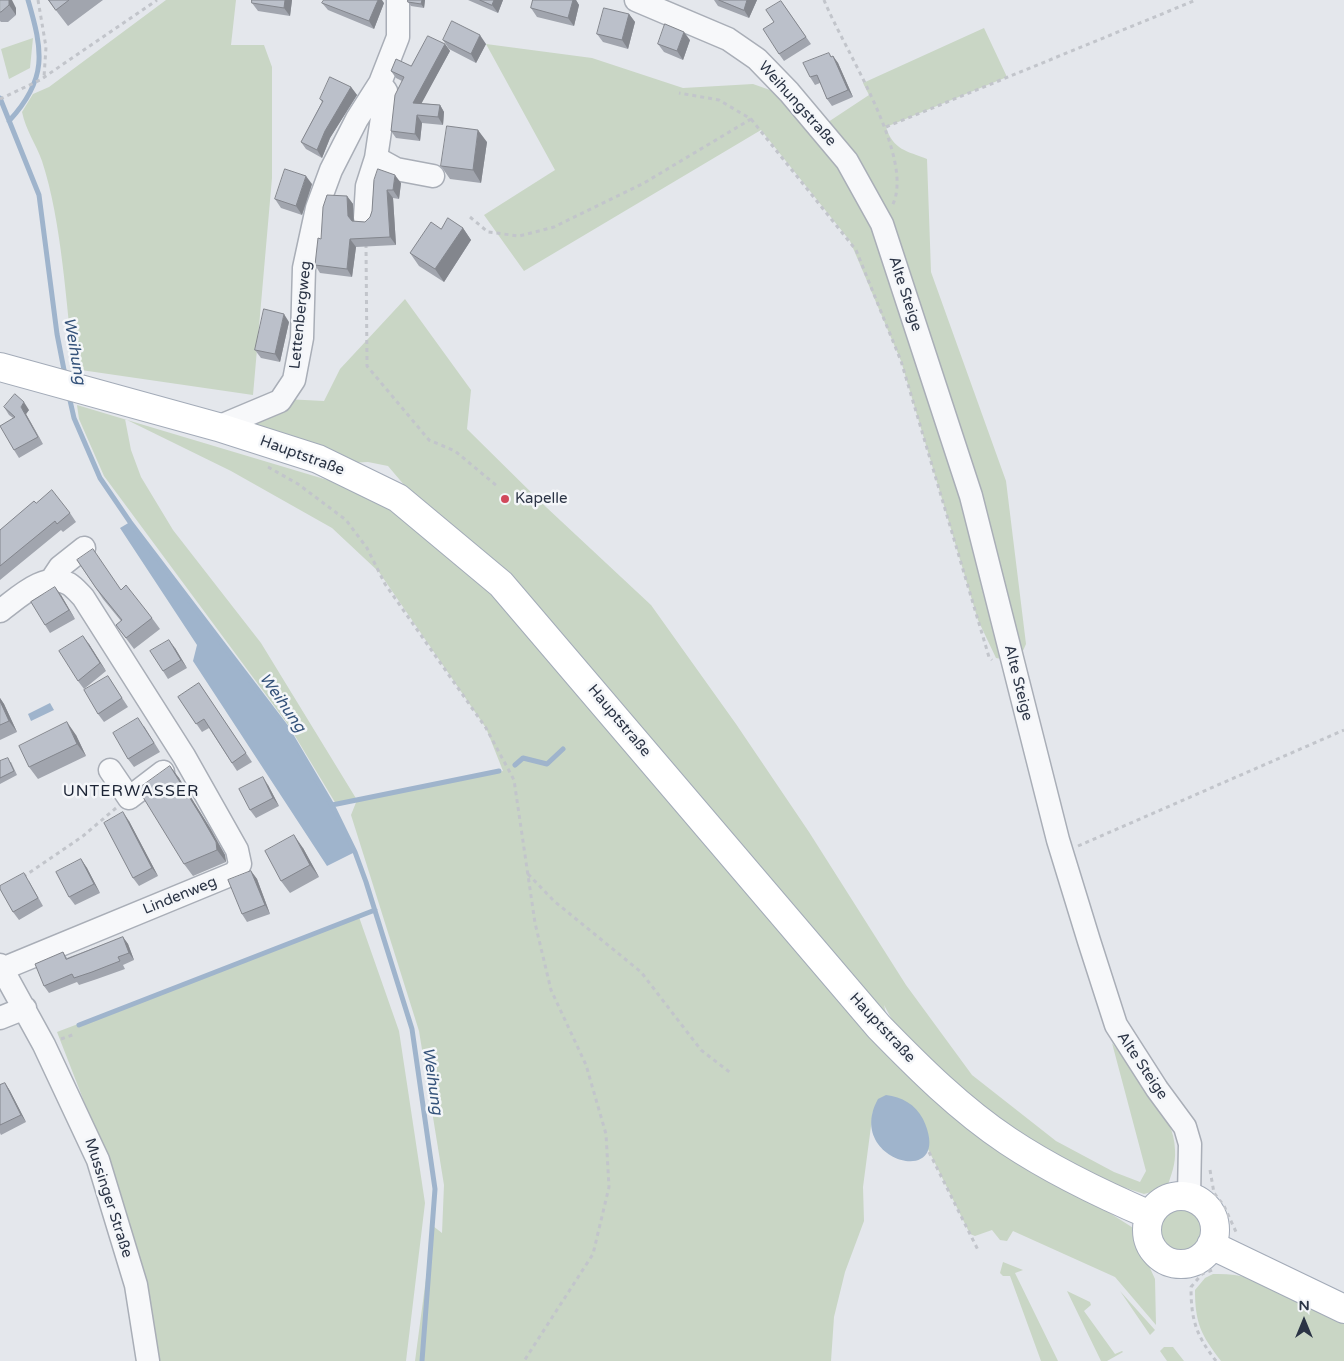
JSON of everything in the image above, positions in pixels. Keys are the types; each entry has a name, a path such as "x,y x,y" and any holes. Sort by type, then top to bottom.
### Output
{"main road":[{"name":"Hauptstraße","path":"0,368 218,427 334,465 398,498 430,522 501,584 879,1027 932,1081 1007,1141 1093,1191 1150,1215"},
{"path":"1222,1249 1215,1232 1213,1220 1201,1203 1189,1197 1176,1196 1166,1200 1157,1206 1150,1215 1147,1226 1148,1238 1156,1253 1167,1261 1185,1264 1192,1262 1206,1252 1222,1249 1344,1309"}],"street":[{"name":"Lettenbergweg","path":"218,427 280,401 294,380 302,338 304,268 317,208 331,170 356,118 380,83 398,37 398,0"},
{"name":"Weihungstraße","path":"636,0 728,39 757,59 789,92 847,161"},
{"path":"365,218 367,186 376,158 386,91 380,83"},
{"path":"376,158 396,169 433,176"},
{"name":"Alte Steige","path":"847,161 882,224 971,496 1062,854 1116,1026 1157,1090 1185,1127 1190,1144 1189,1197"},
{"path":"0,611 35,587 52,580 60,567 84,548"},
{"name":"Lindenweg","path":"1,967 235,873 240,864 237,850 184,756 83,597 69,584 52,580"},
{"path":"110,770 129,798 184,756"},
{"name":"Mussinger Straße","path":"1,967 25,1008 78,1113 98,1160 136,1285 148,1361"},
{"path":"0,1018 25,1008"}],"path":[{"path":"38,0 46,48 44,77"},
{"path":"0,99 40,80 157,0"},
{"path":"824,0 833,22 886,127 898,174 896,199 882,224"},
{"path":"886,127 1196,0"},
{"path":"679,93 719,100 751,119 856,250 901,360 989,657 1001,667 1015,672"},
{"path":"470,217 488,232 519,236 554,227 644,183 751,119"},
{"path":"365,218 367,366 429,440 455,451 498,486"},
{"path":"266,466 298,484 346,520 366,548 384,584 486,728 514,780 534,923 551,990 586,1065 606,1134 609,1187 593,1254 524,1361"},
{"path":"1062,854 1344,730"},
{"path":"15,883 83,836 129,798"},
{"path":"527,874 554,901 641,972 701,1050 732,1074"},
{"path":"930,1152 978,1250"},
{"path":"1216,1361 1200,1340 1191,1308 1191,1287 1202,1274 1215,1268 1224,1268 1222,1249"}],"green space":[{"path":"166,0 236,0 231,45 264,45 272,67 272,178 253,395 74,369 59,236 49,185 42,161 22,112 33,94 49,87"},
{"path":"984,28 1007,77 886,127 893,141 902,149 927,159 931,272 1006,481 1026,644 1018,662 996,658 978,620 901,361 850,241 761,130 524,271 484,215 555,170 486,44 592,58 683,88 753,84 770,90 813,132 869,95 863,83"},
{"path":"33,38 30,68 9,79 1,49"},
{"path":"405,299 471,390 467,429 546,507 651,605 736,724 809,832 906,985 972,1075 1056,1141 1114,1172 1140,1182 1146,1171 1112,1043 1152,1094 1168,1122 1173,1136 1175,1160 1167,1188 1144,1194 1089,1176 1020,1136 936,1067 892,1020 884,1005 896,1056 1023,1158 1138,1231 1143,1253 1155,1279 1156,1325 1115,1277 1013,1231 1007,1241 1000,1240 992,1230 975,1236 970,1234 928,1149 927,1132 873,1111 863,1187 864,1221 845,1272 834,1317 831,1361 415,1361 433,1226 442,1233 444,1185 419,1031 351,815 357,800 503,771 486,728 379,572 332,528 231,471 127,420 361,490 422,506 388,466 368,462 348,463 240,418 285,399 324,401 340,369"},
{"path":"77,405 125,419 131,450 141,477 173,530 261,643 357,800 336,804 289,726 104,476 79,419"},
{"path":"359,917 399,1031 425,1203 406,1361 155,1361 106,1158 57,1032"},
{"path":"1174,1197 1188,1197 1200,1202 1209,1211 1214,1223 1212,1243 1205,1254 1188,1263 1174,1263 1162,1258 1153,1249 1148,1237 1148,1223 1153,1211 1162,1202"},
{"path":"1003,1262 1023,1270 1015,1273 1058,1361 1041,1361 1010,1276 1003,1276 1000,1273"},
{"path":"1213,1274 1230,1274 1264,1282 1344,1316 1344,1361 1221,1361 1208,1344 1200,1328 1195,1301 1195,1290 1205,1278"},
{"path":"1067,1291 1090,1302 1091,1305 1084,1311 1115,1354 1123,1352 1107,1361 1101,1361"},
{"path":"1120,1291 1155,1330 1150,1335"},
{"path":"1164,1347 1173,1347 1184,1361 1167,1361 1160,1351"}],"water":[{"path":"130,522 286,727 332,805 355,852 327,866 193,661 197,645 120,528"},
{"path":"50,703 54,710 31,721 28,714"},
{"path":"886,1095 908,1102 923,1119 929,1141 925,1155 914,1161 900,1160 886,1152 875,1139 871,1121 878,1099"}],"building":[{"path":"0,0 9,0 9,5 1,12 0,12"},
{"path":"49,0 69,0 56,10"},
{"path":"252,0 285,0 284,8 252,3"},
{"path":"324,0 378,0 369,21 322,3"},
{"path":"408,0 422,0 421,4 408,2"},
{"path":"480,0 494,0 492,5"},
{"path":"533,0 573,0 568,18 531,8"},
{"path":"719,0 747,0 744,10"},
{"path":"781,1 806,37 779,54 763,29 774,22 766,10"},
{"path":"604,8 629,14 622,40 597,34"},
{"path":"452,21 480,35 471,54 443,40"},
{"path":"665,24 684,32 677,51 658,44"},
{"path":"428,36 445,44 413,103 440,105 438,117 417,115 415,134 391,131 395,95 404,77 391,71 396,59 411,66"},
{"path":"829,53 831,57 833,56 848,90 827,99 817,75 810,77 803,63"},
{"path":"330,77 351,87 325,131 317,150 301,142 323,101 320,99"},
{"path":"447,126 478,130 473,170 441,166"},
{"path":"285,169 306,176 296,206 275,199"},
{"path":"378,169 395,175 393,190 387,190 390,237 350,239 347,269 315,265 318,238 321,239 323,207 327,195 347,196 348,216 352,221 365,222 370,217 372,211 374,180"},
{"path":"448,218 463,228 435,269 410,253 431,222 441,229"},
{"path":"264,309 284,314 275,354 255,350"},
{"path":"15,394 24,402 21,407 38,437 14,450 0,426 15,417 4,407"},
{"path":"52,490 70,513 57,524 55,521 0,566 0,530 34,501 36,503"},
{"path":"93,549 121,590 126,585 152,618 126,638 116,625 122,620 96,588 77,560"},
{"path":"55,587 69,610 45,625 31,602"},
{"path":"83,636 100,663 78,681 59,651"},
{"path":"169,640 181,660 163,671 150,651"},
{"path":"108,676 122,698 98,714 84,690"},
{"path":"199,683 246,753 232,763 204,719 196,724 178,697"},
{"path":"0,701 9,721 0,725"},
{"path":"138,718 154,743 128,759 113,733"},
{"path":"67,722 77,744 29,767 19,746"},
{"path":"8,758 14,771 0,778 0,761"},
{"path":"170,766 216,842 217,850 184,864 138,789"},
{"path":"263,777 273,798 250,810 239,789"},
{"path":"123,812 152,868 133,878 104,823"},
{"path":"294,835 310,865 281,881 265,851"},
{"path":"81,859 94,884 69,897 56,872"},
{"path":"251,871 265,905 242,914 228,880"},
{"path":"24,873 38,898 13,912 0,886"},
{"path":"123,937 129,953 118,957 120,961 74,978 72,974 44,986 35,964 63,952 66,959"},
{"path":"5,1083 21,1115 0,1125 0,1085"}],"waterway":[{"path":"9,121 31,92 39,64 37,35 28,0"},
{"name":"Weihung","path":"0,98 39,195 57,334 65,375"},
{"name":"Weihung","path":"69,396 74,418 100,478 130,522 286,727 332,805 355,852 366,882 412,1029 435,1189 422,1361"},
{"path":"515,765 523,758 547,764 563,749"},
{"path":"332,805 499,771"},
{"path":"79,1025 375,910"}],"place":[{"name":"Kapelle","path":"505,499"}],"district":[{"name":"UNTERWASSER","path":"131,792"}]}
